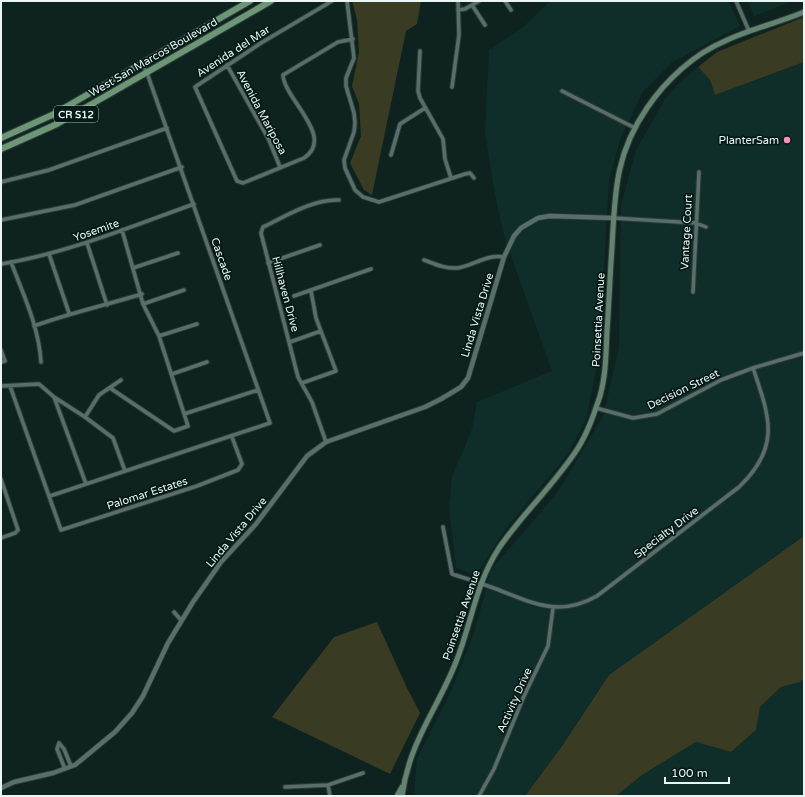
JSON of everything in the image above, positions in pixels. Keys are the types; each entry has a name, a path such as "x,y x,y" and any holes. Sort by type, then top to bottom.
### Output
{"main road":[{"name":"West San Marcos Boulevard","path":"1,138 52,115 250,1"},
{"name":"West San Marcos Boulevard","path":"1,149 57,124 271,1"},
{"name":"Poinsettia Avenue","path":"402,796 410,758 420,734 456,662 481,583 506,538 579,446 596,408 607,363 616,181 624,152 635,128 659,92 680,70 710,48 749,31 804,12"},
{"path":"397,796 404,784"}],"street":[{"name":"Avenida del Mar","path":"280,167 240,184 237,182 195,90 197,85 260,43 332,1"},
{"path":"347,1 353,39 354,58 346,86 354,113 354,132 344,160 344,168 355,190 363,197 379,202 470,173 474,178"},
{"path":"452,86 459,36 458,1"},
{"path":"458,10 479,1"},
{"path":"505,1 511,10"},
{"path":"736,1 749,31"},
{"path":"472,5 485,25"},
{"path":"280,167 309,154 315,144 314,133 283,75 338,42 353,39"},
{"path":"420,51 418,91 424,108 443,139 445,159 451,178"},
{"name":"Cascade","path":"142,64 147,73 182,167 270,423 232,437"},
{"name":"Avenida Mariposa","path":"227,65 269,140 280,167"},
{"path":"562,91 635,128"},
{"path":"391,155 400,124 424,108"},
{"path":"1,182 49,170 167,128"},
{"path":"1,220 75,205 182,167"},
{"name":"Vantage Court","path":"693,292 699,172"},
{"name":"Hillhaven Drive","path":"326,442 312,402 298,377 260,233 263,227 306,207 329,200 339,200"},
{"name":"Yosemite","path":"1,264 49,254 87,243 194,204"},
{"name":"Linda Vista Drive","path":"1,788 14,782 65,769 115,732 132,713 143,696 168,643 181,620 221,562 256,524 307,456 326,442 425,406 462,387 468,378 504,258 514,236 529,222 538,218 550,216 614,218"},
{"path":"614,218 696,223 706,227"},
{"path":"110,388 174,431 188,426 159,336 143,304 142,294 122,230"},
{"path":"87,243 107,305"},
{"path":"268,263 320,245"},
{"path":"133,268 178,253"},
{"path":"49,254 69,313"},
{"name":"Linda Vista Drive","path":"424,260 438,266 454,268 490,257 504,258"},
{"path":"11,262 34,326 40,347 41,362"},
{"path":"294,296 371,269"},
{"path":"143,304 184,290"},
{"path":"302,383 336,371 321,331 311,290"},
{"path":"34,326 69,313 107,305 142,294"},
{"path":"159,336 197,324"},
{"path":"290,342 321,331"},
{"path":"1,350 5,361 1,362"},
{"name":"Decision Street","path":"596,408 633,418 646,417 657,414 721,380 753,368 804,353"},
{"path":"172,374 207,362"},
{"name":"Specialty Drive","path":"443,527 452,574 481,583 535,604 553,608 576,606 596,596 739,487 752,475 763,457 768,440 769,428 767,408 753,368"},
{"path":"85,416 99,396 121,380"},
{"path":"1,386 39,384 54,397 85,416 113,438 125,471"},
{"path":"10,386 50,496 232,437"},
{"path":"184,414 258,390"},
{"path":"54,397 86,484"},
{"name":"Palomar Estates","path":"50,496 61,530 198,486 238,470 242,464 232,437"},
{"path":"1,479 18,530 15,533 1,538"},
{"name":"Activity Drive","path":"479,796 494,769 524,696 548,646 553,608"},
{"path":"174,612 181,620"},
{"path":"65,769 57,749 59,743 64,749 71,766"},
{"path":"285,787 328,785 363,773"},
{"path":"328,785 330,796"}],"shaded area":[{"path":"550,1 727,1 730,4 740,26 671,63 642,93 620,140 609,180 599,356 586,419 568,454 507,527 476,575 456,568 449,508 452,477 472,429 477,402 552,371 505,239 495,195 485,132 489,50 522,28"},
{"path":"748,1 793,1 754,16"},
{"path":"804,62 804,536 609,675 562,746 525,796 414,796 417,759 451,691 475,630 491,570 557,493 603,416 619,348 621,205 636,150 665,99 681,81 698,67 710,80 715,95"},
{"path":"804,678 804,796 616,796 642,775 696,742 731,752 756,730 760,707 781,687 800,682"}],"green space":[{"path":"352,1 421,1 417,24 406,31 372,195 364,190 350,163 361,136 359,104 352,86 359,52 357,20"},
{"path":"804,17 804,62 715,95 710,80 698,67 717,52"},
{"path":"804,536 804,678 800,682 781,687 760,707 756,730 731,752 696,742 642,775 616,796 525,796 562,746 609,675"},
{"path":"377,622 420,713 390,774 272,717 334,637"}],"place":[{"name":"PlanterSam","path":"787,140"}]}
